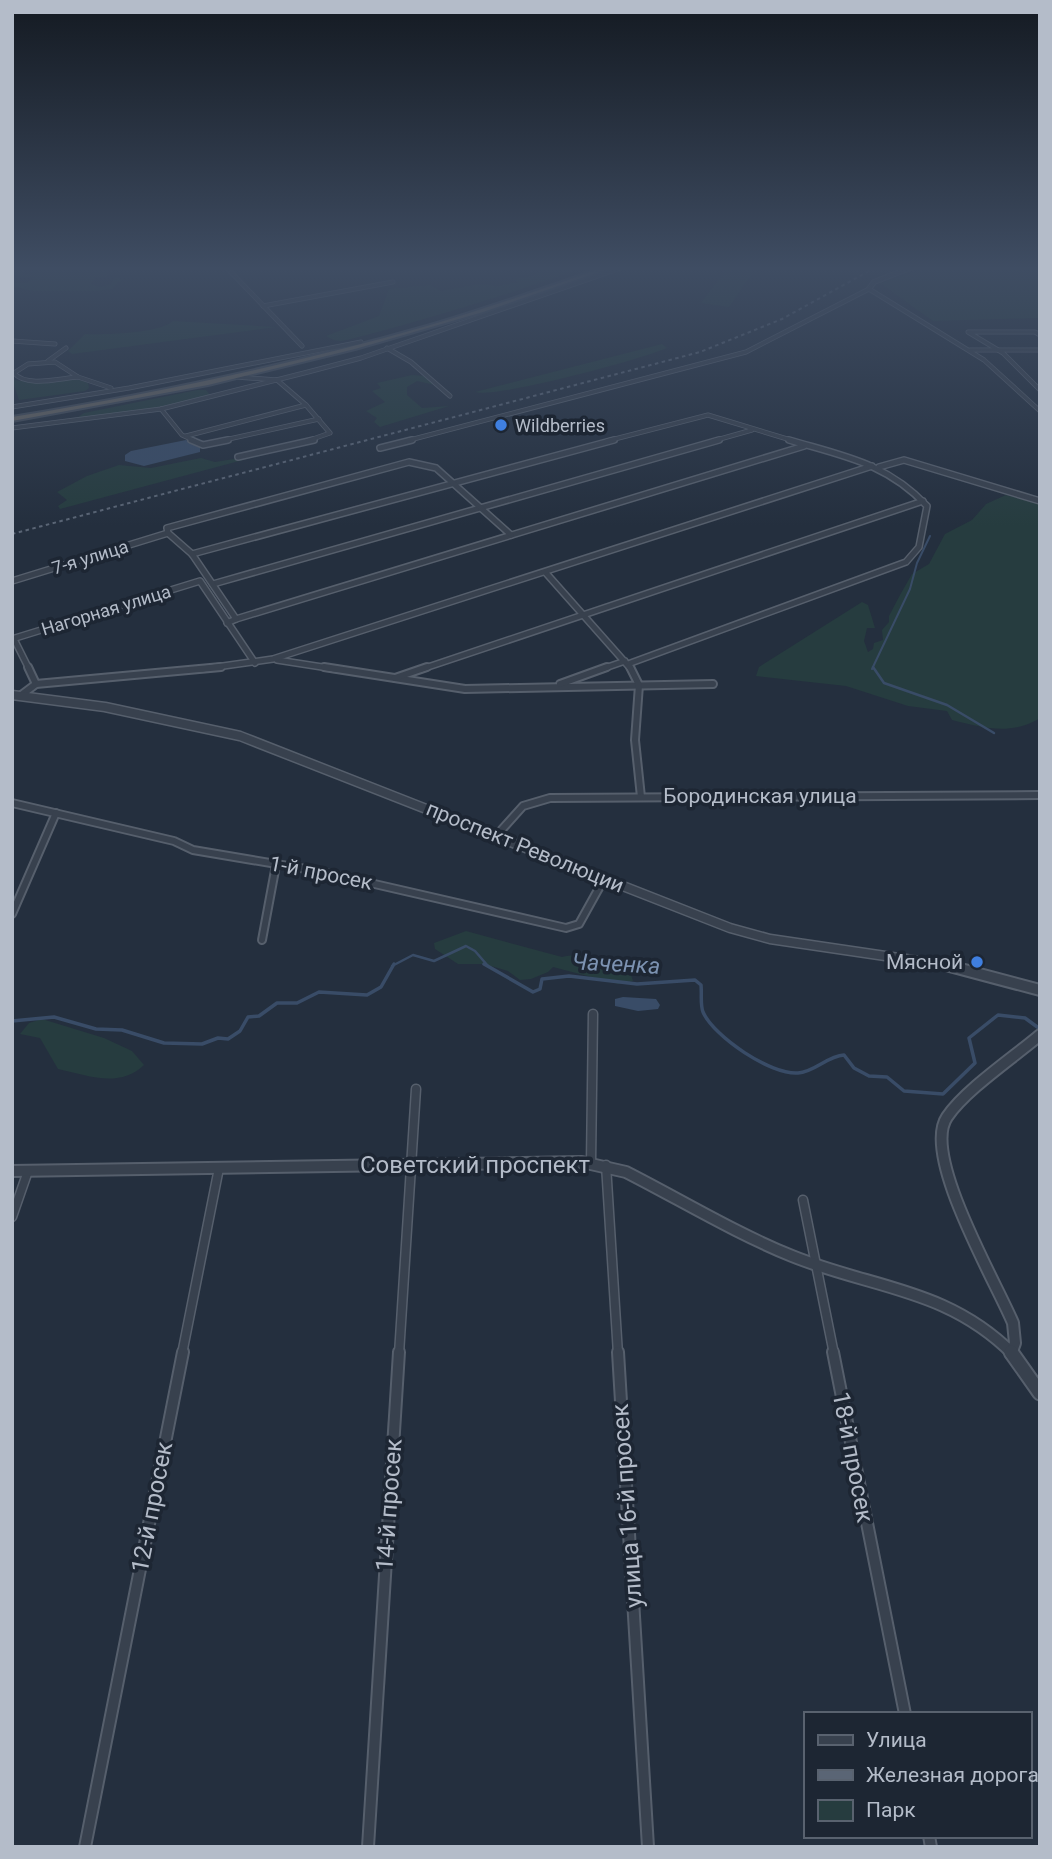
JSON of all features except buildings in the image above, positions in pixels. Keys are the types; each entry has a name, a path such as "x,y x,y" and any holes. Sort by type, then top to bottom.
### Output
{"highway":[{"path":"12,416 183,384 315,353"},
{"path":"12,416 236,377 332,353"}],"street":[{"path":"48,361 59,353"},
{"path":"282,356 293,353"},
{"path":"12,408 301,353"},
{"path":"12,428 161,409 371,353"},
{"path":"395,353 411,362 450,396"},
{"path":"380,448 743,353"},
{"path":"972,353 1040,411"},
{"path":"1000,353 1040,390"},
{"path":"12,368 48,361 60,364 63,369 93,384 112,388 136,386"},
{"path":"22,366 13,375 30,381 78,377"},
{"path":"47,379 63,369"},
{"path":"236,377 277,380 330,431 325,437 238,457"},
{"path":"74,397 90,392 93,384"},
{"path":"186,436 306,405"},
{"path":"161,409 186,436 203,446 318,419"},
{"path":"192,554 698,416 715,416 877,467 923,501 927,512 919,547 906,562 551,688"},
{"path":"213,584 753,429"},
{"path":"255,663 227,623 804,446"},
{"path":"16,696 36,684 273,659 896,460 904,460 1040,501"},
{"name":"7-я улица","path":"12,581 168,533 169,527 398,463 410,462 436,468 452,482"},
{"path":"452,482 511,535"},
{"path":"395,678 923,501"},
{"path":"168,533 192,554 236,619"},
{"path":"546,573 626,663 639,685 635,740 641,797"},
{"name":"Нагорная улица","path":"13,639 200,581 227,623"},
{"path":"13,639 36,684"},
{"path":"273,659 465,689 713,684"},
{"name":"проспект Революции","path":"16,696 105,707 240,736 730,928 770,939 958,967 1040,990"},
{"name":"Бородинская улица","path":"496,836 523,806 539,799 1040,795"},
{"name":"1-й просек","path":"12,803 174,841 192,850 318,871 572,928 579,924 604,879"},
{"path":"12,914 56,813"},
{"path":"262,940 276,865"},
{"path":"591,1163 593,1014"},
{"path":"1011,1354 1015,1343 1013,1323 948,1176 941,1129 944,1119 956,1106 1040,1035"},
{"name":"14-й просек","path":"368,1847 416,1088"},
{"name":"Советский проспект","path":"12,1171 411,1164 606,1165 815,1265 925,1295 948,1304 970,1318 1011,1354 1040,1393"},
{"name":"улица 16-й просек","path":"606,1165 648,1847"},
{"name":"12-й просек","path":"85,1847 219,1168"},
{"path":"12,1217 28,1171"},
{"name":"18-й просек","path":"803,1200 905,1712"}],"green space":[{"path":"628,353 652,353 569,377 510,390 475,392"},
{"path":"412,375 425,376 435,385 417,381 407,387 407,395 422,408 449,406 380,427 374,422 377,418 366,411 385,402 372,391 381,388 377,383"},
{"path":"12,379 79,380 88,383 89,388 85,391 19,400"},
{"path":"206,390 210,395 159,408 75,419 84,413"},
{"path":"265,454 60,509 58,506 67,500 57,492 87,476 119,465 151,468 201,458 215,462"},
{"path":"1006,495 1040,504 1040,717 1037,720 1026,725 996,729 952,720 947,711 908,706 846,686 756,676 759,667 862,602 868,605 875,628 867,628 864,641 868,652 873,649 874,643 883,640 882,630 889,622 889,616 912,574 929,564 945,534 972,520 986,504"},
{"path":"466,931 562,957 597,959 630,972 633,981 618,984 553,967 531,979 520,980 508,971 484,964 458,964 435,949 434,943"},
{"path":"42,1019 104,1038 132,1051 144,1065 124,1077 113,1078 91,1077 58,1069 40,1038 20,1034 29,1023"}],"water":[{"path":"186,440 200,447 200,452 144,466 125,461 125,455 131,451"},
{"path":"615,999 656,999 660,1005 658,1009 638,1011 615,1006"}],"waterway":[{"path":"872,669 910,589 917,563 930,536"},
{"path":"873,667 884,683 947,705 994,733"},
{"name":"Чаченка","path":"393,965 413,955 434,961 466,946 475,951 488,966"},
{"name":"Чаченка","path":"484,964 533,992 540,989 542,979 569,976 637,984 695,980 701,985 702,1009 709,1022 731,1043 759,1061 773,1068 798,1073 844,1055 854,1068 869,1076 887,1077 904,1091 943,1094 975,1063 969,1038 998,1015 1025,1018 1040,1029"},
{"name":"Чаченка","path":"12,1021 54,1017 96,1029 122,1030 164,1043 202,1044 218,1038 228,1039 240,1031 248,1017 259,1016 277,1003 297,1003 319,992 367,995 381,987 393,965"}],"railway":[{"path":"12,534 697,353"}],"place":[{"name":"Wildberries","path":"501,425"},
{"name":"Мясной","path":"977,962"}]}
